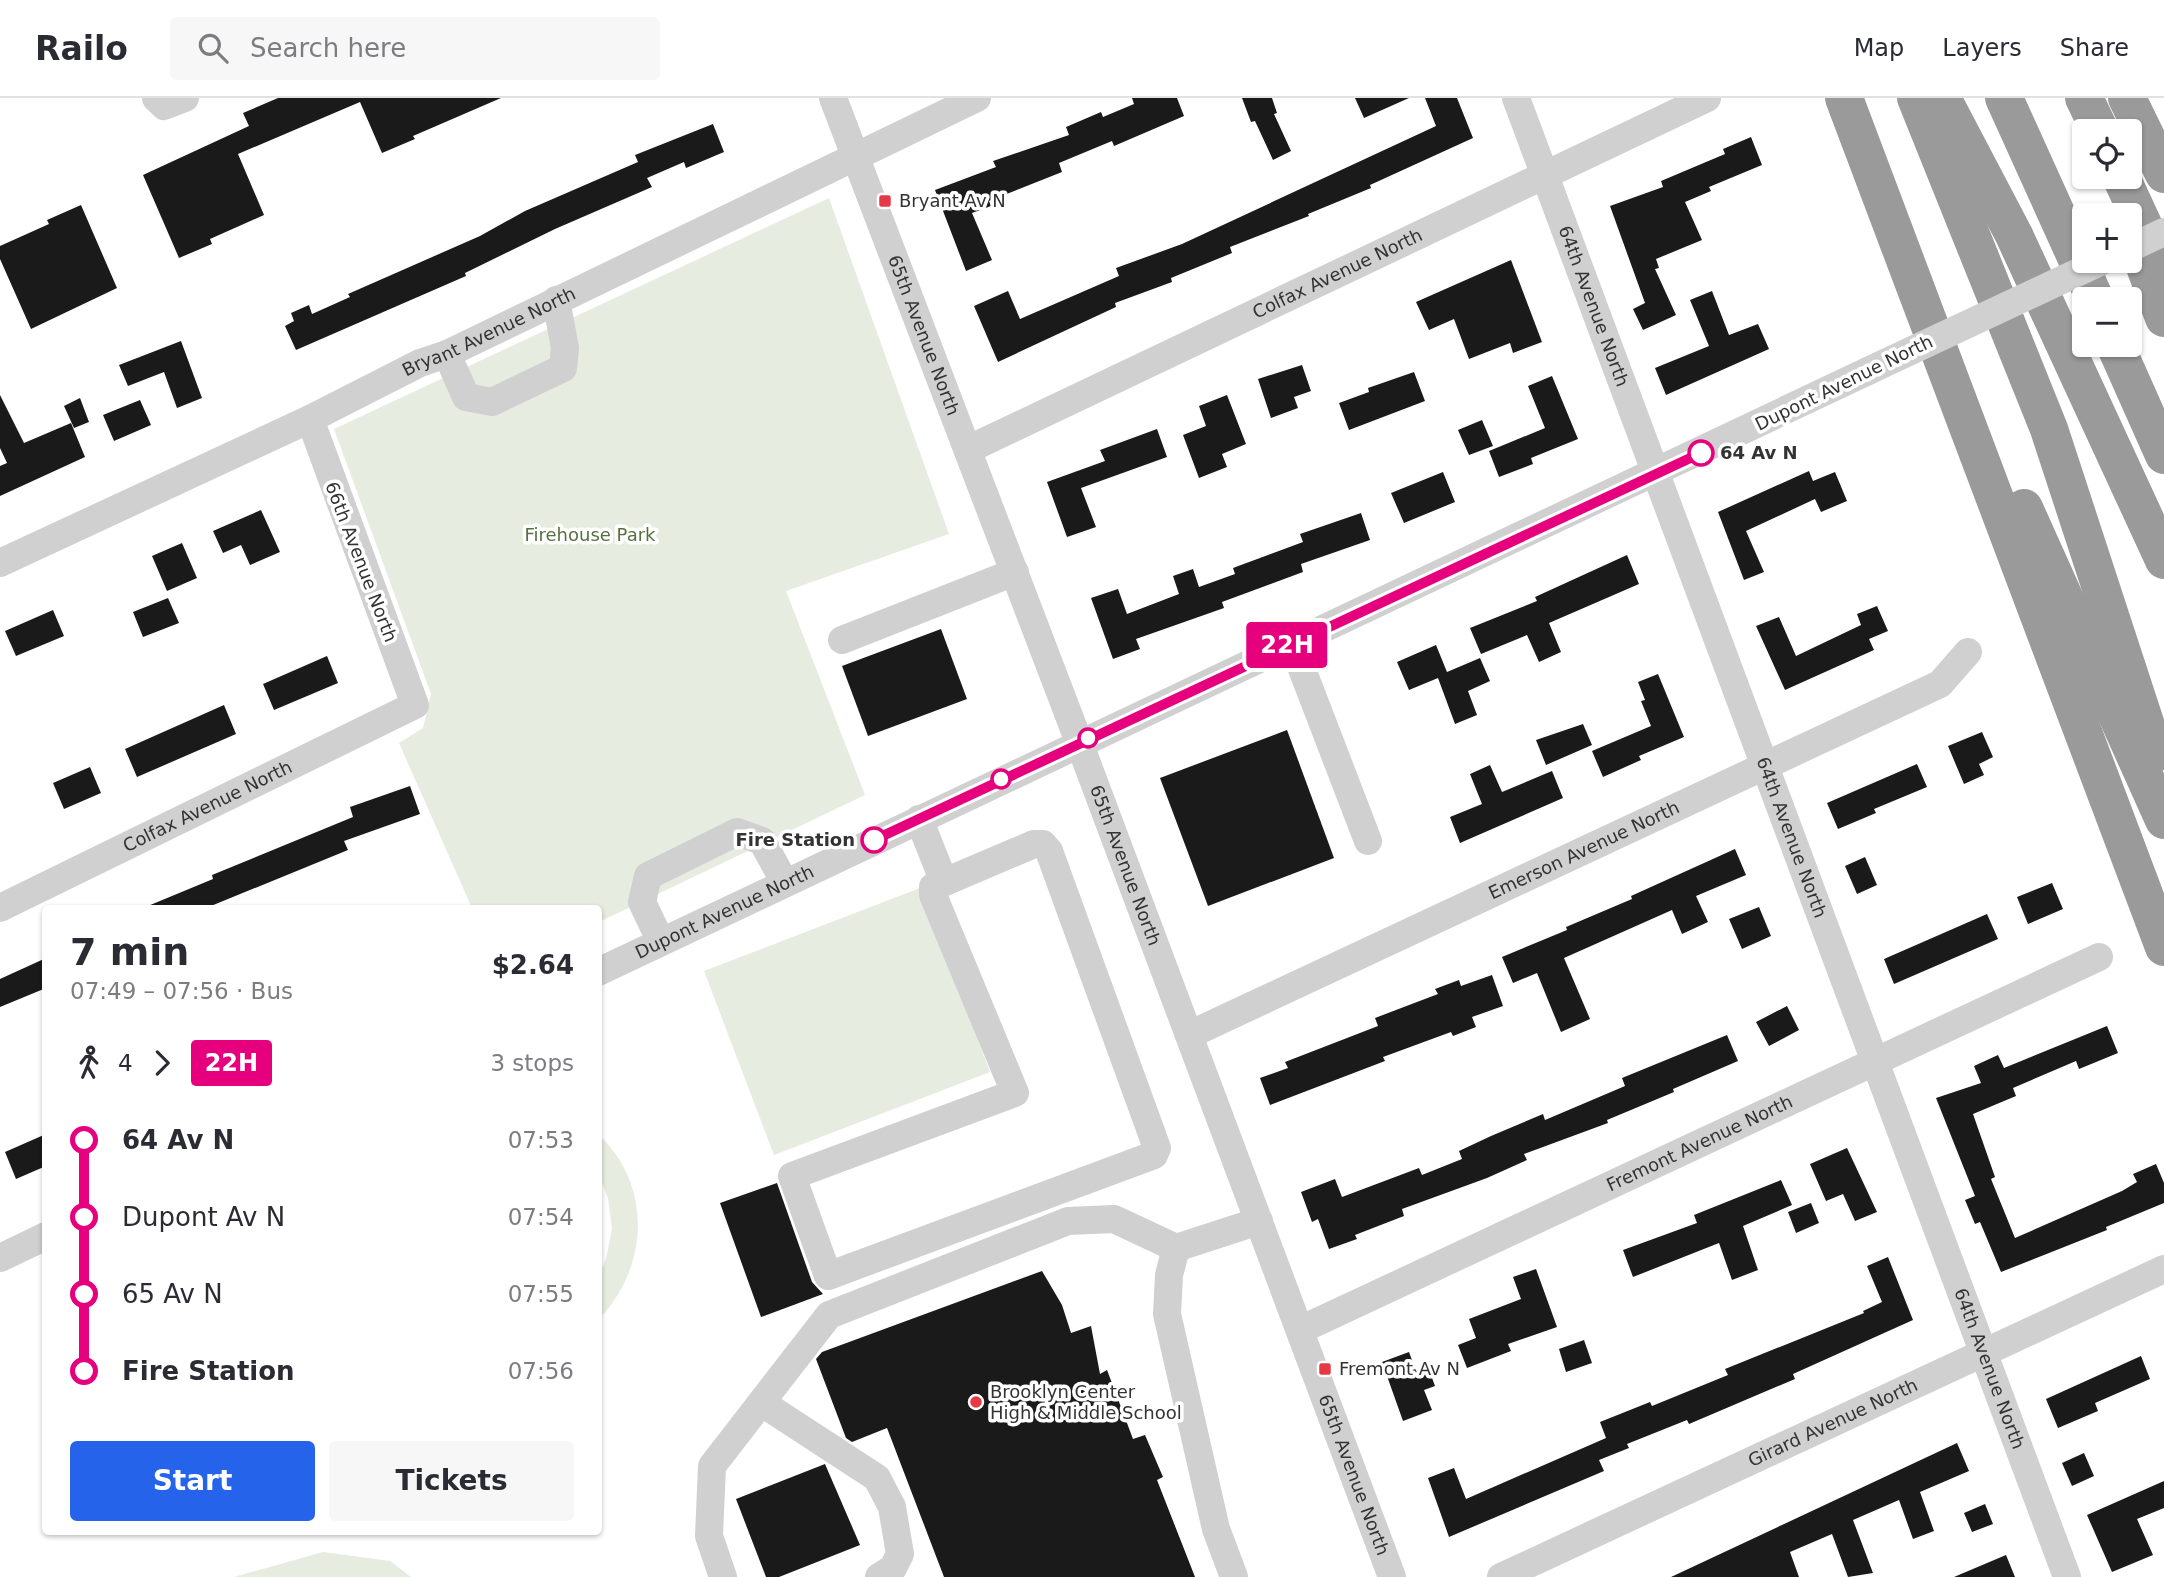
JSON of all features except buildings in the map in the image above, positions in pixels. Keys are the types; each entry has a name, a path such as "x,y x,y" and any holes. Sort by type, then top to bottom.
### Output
{"highway":[{"path":"1846,98 2045,559 2164,820"},
{"path":"1846,98 2164,947"},
{"path":"1916,98 2049,429 2164,781"},
{"path":"1942,98 2014,235 2164,560"},
{"path":"2004,98 2090,287"},
{"path":"2083,98 2090,119"},
{"path":"2083,98 2094,119"},
{"path":"2127,98 2164,174"},
{"path":"2127,189 2164,270"},
{"path":"2142,259 2164,318"},
{"path":"2120,357 2164,455"}],"street":[{"path":"156,98 164,106 185,98"},
{"path":"834,98 857,155"},
{"name":"Bryant Avenue North","path":"0,563 310,419 420,363 447,354 977,98"},
{"name":"64th Avenue North","path":"1516,98 2067,1577"},
{"name":"Colfax Avenue North","path":"969,449 1546,178 1707,98"},
{"name":"65th Avenue North","path":"857,155 1392,1577"},
{"path":"2142,242 2164,232"},
{"name":"Dupont Avenue North","path":"602,970 1079,742 1656,474 2076,273"},
{"path":"447,354 466,397 492,402 563,368 565,348 556,300"},
{"name":"66th Avenue North","path":"310,419 415,705"},
{"path":"842,640 1015,572"},
{"path":"1292,643 1368,841"},
{"name":"Emerson Avenue North","path":"1189,1035 1940,684 1968,652"},
{"name":"Colfax Avenue North","path":"0,908 415,705"},
{"path":"919,819 944,882"},
{"path":"661,942 642,902 648,876 737,832 762,841 785,883"},
{"path":"1034,844 1043,844 1054,864 1157,1148 1154,1155 828,1276 792,1176 1015,1093 933,895 933,887 944,882 1034,844"},
{"name":"Fremont Avenue North","path":"1300,1330 2099,957"},
{"path":"723,1577 709,1536 712,1466 829,1315 1068,1221 1114,1219 1175,1248 1259,1221"},
{"path":"0,1258 42,1238"},
{"path":"1175,1248 1169,1275 1167,1314 1216,1528 1234,1577"},
{"name":"Girard Avenue North","path":"1501,1577 2164,1269"},
{"path":"762,1404 877,1478 892,1507 900,1554 893,1568 879,1577"}],"green space":[{"name":"Firehouse Park","path":"829,198 949,534 786,591 865,795 602,921 602,905 471,905 399,743 423,728 431,694 334,429"},
{"path":"920,888 990,1072 774,1155 704,971"},
{"path":"602,1138 616,1154 628,1177 636,1201 638,1226 628,1275 616,1298 602,1315 602,1269 612,1229 608,1198 602,1183"},
{"path":"323,1552 390,1561 411,1577 234,1577"}],"bus line":[{"name":"22H","path":"874,840 1701,453"}],"place":[{"name":"Bryant Av N","path":"885,201"},
{"name":"64 Av N","path":"1701,453"},
{"name":"Fire Station","path":"874,840"},
{"name":"Fremont Av N","path":"1325,1369"},
{"name":"Brooklyn Center High & Middle School","path":"976,1402"}]}
